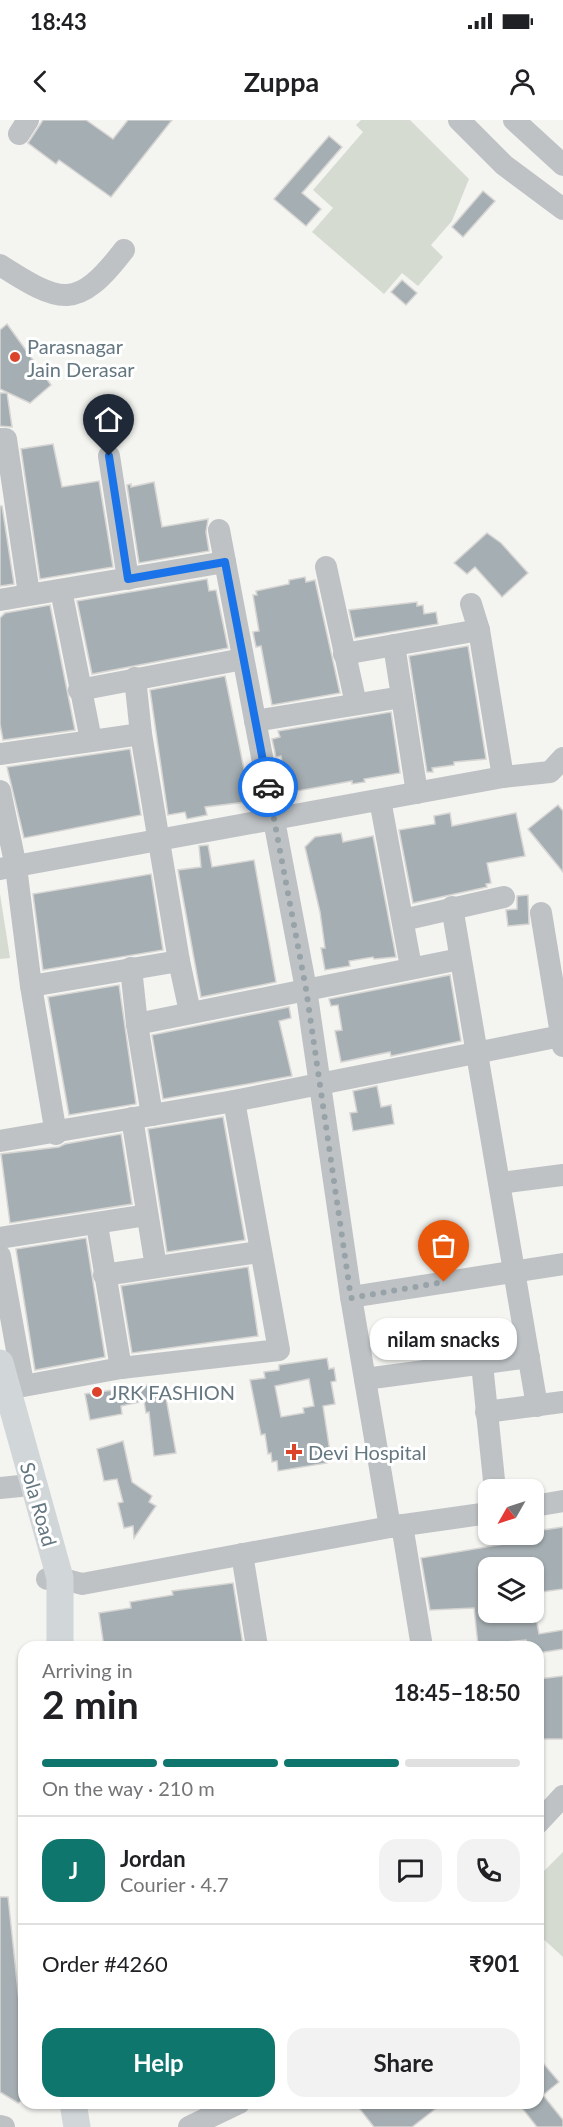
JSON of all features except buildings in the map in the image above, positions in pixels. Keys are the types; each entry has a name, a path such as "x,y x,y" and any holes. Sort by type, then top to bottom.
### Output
{"main road":[{"name":"Sola Road","path":"0,1363 15,1384 53,1579 59,1641"},
{"name":"Sola Road","path":"0,1414 10,1487 53,1579 48,1641"}],"street":[{"path":"459,120 504,165 563,209"},
{"path":"514,120 561,163 537,188"},
{"path":"0,265 35,288 61,296 84,292 104,277 124,250"},
{"path":"0,439 6,439 8,500 29,594"},
{"path":"109,456 128,579"},
{"path":"219,530 306,989 318,1084 364,1379 421,1641"},
{"path":"0,600 225,562"},
{"path":"326,567 356,704"},
{"path":"61,590 79,690 91,740"},
{"path":"471,604 479,630 503,777"},
{"path":"344,654 479,630"},
{"path":"394,645 417,793"},
{"path":"79,690 243,659"},
{"path":"135,678 141,734 161,841 179,961 190,1012"},
{"path":"255,721 402,697"},
{"path":"0,754 141,734"},
{"path":"8,868 275,821 503,777 550,772 563,758"},
{"path":"0,791 8,868 56,1134"},
{"path":"380,800 411,967"},
{"path":"403,920 504,897"},
{"path":"452,907 537,1406"},
{"path":"0,1141 56,1134 234,1101 476,1052 562,1041 541,913"},
{"path":"137,1024 411,967 460,959"},
{"path":"31,986 179,961"},
{"path":"131,968 137,1024 147,1215 156,1267"},
{"path":"0,1256 15,1384 121,1368 279,1350 259,1252 234,1101"},
{"path":"500,1183 563,1175"},
{"path":"0,1238 98,1225 147,1215"},
{"path":"98,1225 104,1275 121,1368"},
{"path":"104,1275 259,1252"},
{"path":"351,1298 563,1264"},
{"path":"364,1379 529,1357"},
{"path":"482,1364 494,1479"},
{"path":"486,1412 563,1402"},
{"path":"544,1504 563,1501"},
{"path":"53,1579 82,1584 396,1526 478,1515"},
{"path":"242,1554 256,1641"},
{"path":"544,1817 563,1796"},
{"path":"189,2127 226,2109"}],"shaded area":[{"path":"361,120 410,120 469,179 452,221 431,245 443,257 418,286 402,273 384,294 312,232 333,208 313,190 363,132 356,125"},
{"path":"0,894 10,958 0,959"},
{"path":"563,1852 563,1957 544,1940 544,1871"}],"way so far":[{"path":"268,787 306,989 318,1084 351,1298 444,1282"}],"place":[{"name":"Parasnagar Jain Derasar","path":"15,357"},
{"name":"nilam snacks","path":"444,1282"},
{"name":"JRK FASHION","path":"97,1392"},
{"name":"Devi Hospital","path":"294,1452"}],"route":[{"path":"109,456 128,579 225,562 268,787"}]}
